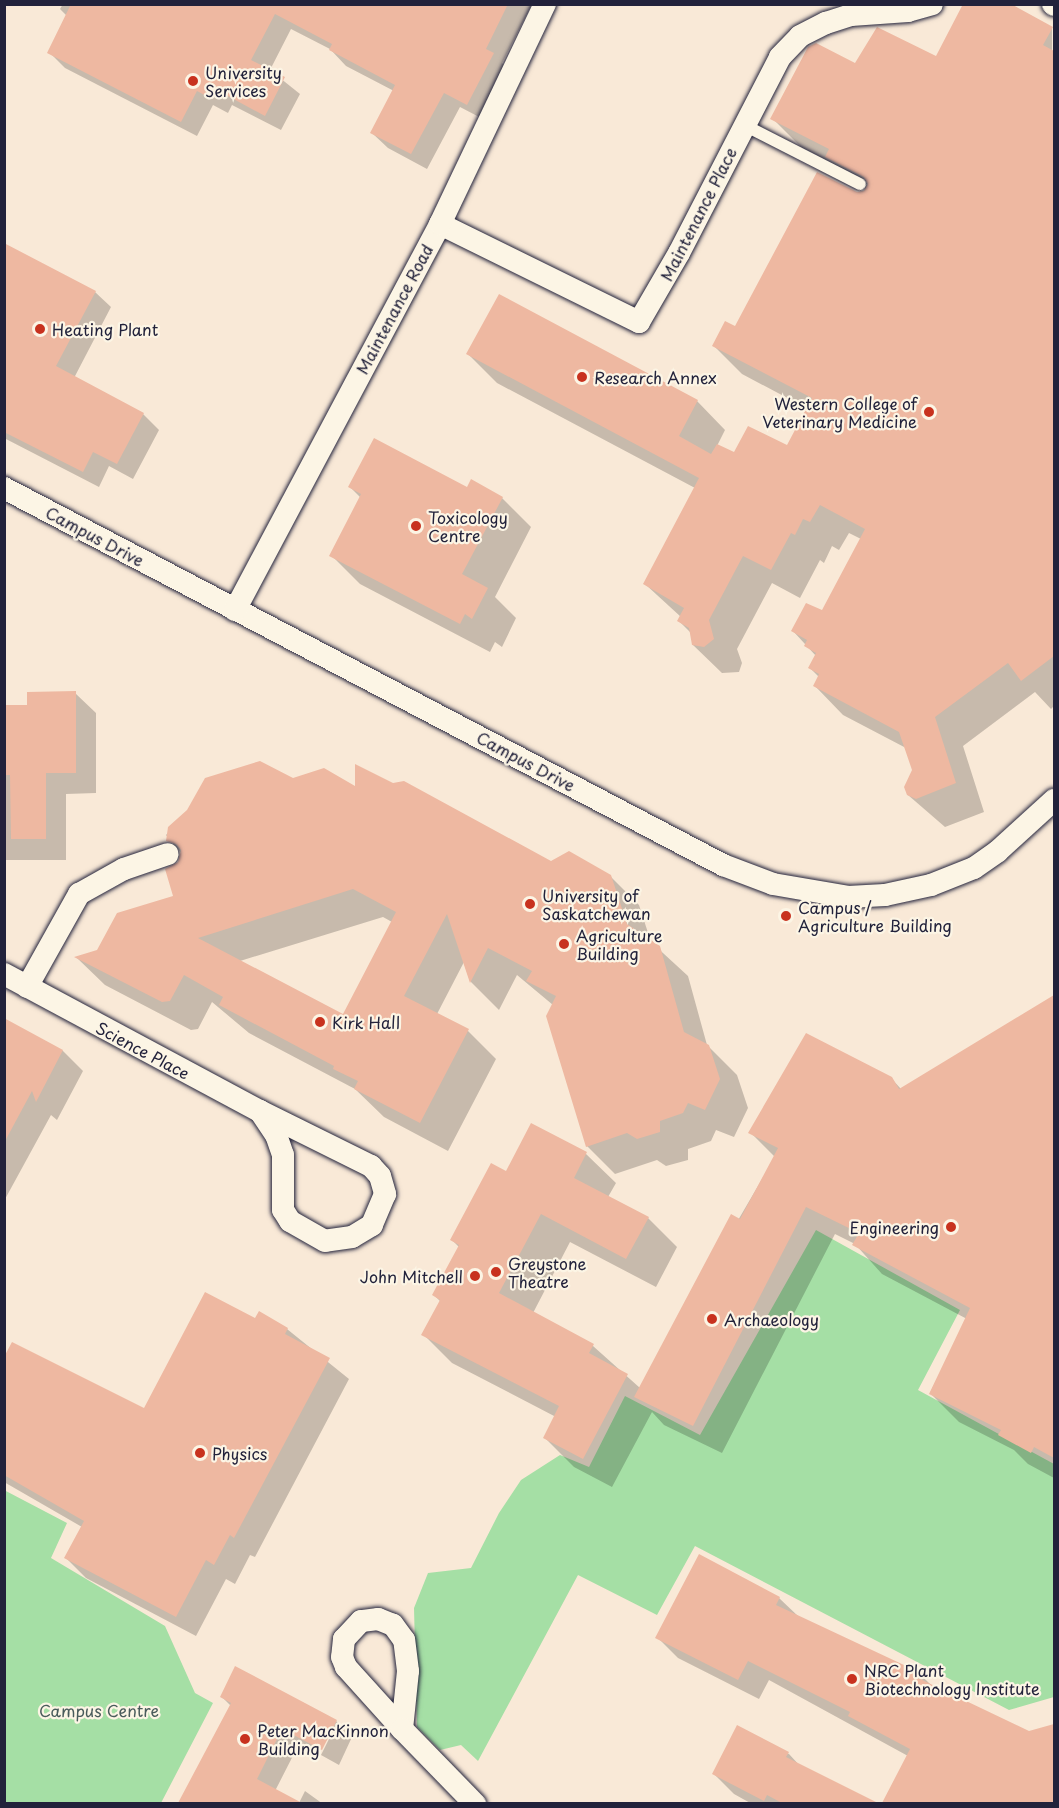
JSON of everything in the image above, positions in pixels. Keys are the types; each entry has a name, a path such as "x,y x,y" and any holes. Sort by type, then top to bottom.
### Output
{"street":[{"name":"Maintenance Road","path":"235,609 440,224 545,4"},
{"name":"Maintenance Place","path":"440,224 639,322 679,253 762,85 780,57 800,36 851,15 908,11 932,4"},
{"name":"Campus Drive","path":"4,488 723,865 805,892 867,896 932,885 990,857 1054,800"},
{"path":"27,987 79,894 124,869 168,854"},
{"name":"Science Place","path":"4,974 260,1111 354,1154 380,1176 385,1194 372,1225 352,1237 325,1241 290,1221 283,1210 286,1170 276,1135 260,1111"},
{"path":"286,1170 306,1145 321,1139"},
{"path":"402,1730 408,1671 406,1649 399,1631 378,1619 354,1625 342,1648 346,1667 402,1730 475,1803"}],"lane":[{"path":"744,125 860,184"}],"green space":[{"path":"816,1230 960,1310 918,1390 1054,1464 1054,1697 1009,1710 695,1546 657,1615 578,1575 478,1761 461,1745 440,1750 417,1727 414,1608 428,1573 471,1568 499,1513 521,1480 560,1455 589,1467 625,1396 700,1435"},
{"name":"Campus Centre","path":"4,1490 67,1523 51,1558 165,1626 195,1693 213,1703 161,1803 5,1803"}],"building":[{"name":"University Services","path":"71,4 508,4 486,49 494,53 467,105 444,93 411,154 370,133 395,85 329,50 332,44 275,14 251,60 285,77 265,116 217,90 212,99 197,91 181,122 47,53"},
{"name":"Western College of Veterinary Medicine","path":"963,4 1011,4 1053,27 1043,45 1054,51 1054,656 1021,681 1008,663 935,717 956,783 916,799 907,795 904,787 912,770 899,732 813,686 819,674 808,668 816,653 804,646 807,640 791,631 806,603 822,610 865,529 820,505 810,522 803,519 795,535 791,533 771,570 743,556 709,620 714,639 704,647 692,645 689,628 677,621 684,608 643,584 699,478 466,354 499,294 698,400 679,436 711,454 717,444 734,452 748,426 787,445 812,398 712,346 725,321 735,326 817,172 857,192 864,191 868,184 864,177 825,157 829,149 770,119 808,47 816,43 855,63 877,27 936,56"},
{"name":"Heating Plant","path":"4,243 96,291 56,366 144,413 117,464 93,452 83,472 4,432"},
{"name":"Toxicology Centre","path":"374,438 467,487 471,479 503,497 462,574 488,588 472,619 465,614 460,624 329,556 361,494 348,487"},
{"path":"76,691 76,773 46,773 46,839 11,839 10,775 4,775 4,705 27,705 27,692"},
{"name":"Agriculture Building","path":"260,761 293,778 324,768 355,786 355,764 393,783 404,781 551,861 569,851 611,875 627,924 660,946 684,1032 709,1045 720,1079 705,1110 688,1103 683,1113 660,1121 660,1132 637,1139 627,1133 586,1147 546,1016 556,996 526,981 532,971 488,948 470,983 447,914 404,996 469,1029 420,1123 354,1089 358,1081 333,1069 334,1066 219,1005 223,997 184,975 170,1001 162,1002 74,957 97,950 117,913 173,896 165,869 178,862 181,850 176,844 166,841 168,827 187,810 205,778","holes":["353,889 396,912 343,1014 198,938"]},
{"name":"Engineering","path":"1054,995 1054,1458 1034,1447 1031,1453 998,1435 1001,1430 929,1394 970,1308 852,1245 859,1233 806,1207 693,1426 634,1397 731,1214 740,1219 778,1148 748,1133 806,1033 892,1077 899,1089"},
{"path":"4,1018 63,1050 36,1102 32,1091 4,1143"},
{"name":"John Mitchell","path":"531,1123 587,1152 574,1178 649,1217 626,1259 541,1214 499,1293 594,1344 589,1353 628,1374 583,1459 543,1438 559,1406 421,1335 440,1300 432,1295 459,1245 450,1240 491,1163 506,1171"},
{"name":"Physics","path":"205,1292 255,1318 259,1311 288,1328 285,1334 330,1358 234,1538 230,1535 214,1565 206,1560 176,1617 64,1558 84,1521 4,1475 4,1357 12,1342 144,1408"},
{"name":"NRC Plant Biotechnology Institute","path":"699,1554 780,1597 776,1605 921,1673 918,1678 1029,1731 1054,1724 1054,1803 882,1803 910,1749 848,1716 850,1712 748,1661 738,1680 655,1638"},
{"name":"Peter MacKinnon Building","path":"235,1666 337,1720 322,1750 282,1729 257,1779 302,1803 178,1803 231,1703 220,1697"},
{"path":"737,1725 789,1752 786,1757 878,1803 782,1803 767,1795 764,1801 712,1774"}],"place":[{"name":"University Services","path":"193,81"},
{"name":"Heating Plant","path":"40,329"},
{"name":"Research Annex","path":"582,377"},
{"name":"Western College of Veterinary Medicine","path":"929,412"},
{"name":"Toxicology Centre","path":"416,526"},
{"name":"University of Saskatchewan","path":"530,904"},
{"name":"Campus / Agriculture Building","path":"786,916"},
{"name":"Agriculture Building","path":"564,944"},
{"name":"Kirk Hall","path":"320,1022"},
{"name":"Engineering","path":"951,1227"},
{"name":"Greystone Theatre","path":"496,1272"},
{"name":"John Mitchell","path":"475,1276"},
{"name":"Archaeology","path":"712,1319"},
{"name":"Physics","path":"200,1453"},
{"name":"NRC Plant Biotechnology Institute","path":"852,1679"},
{"name":"Peter MacKinnon Building","path":"245,1739"}]}
